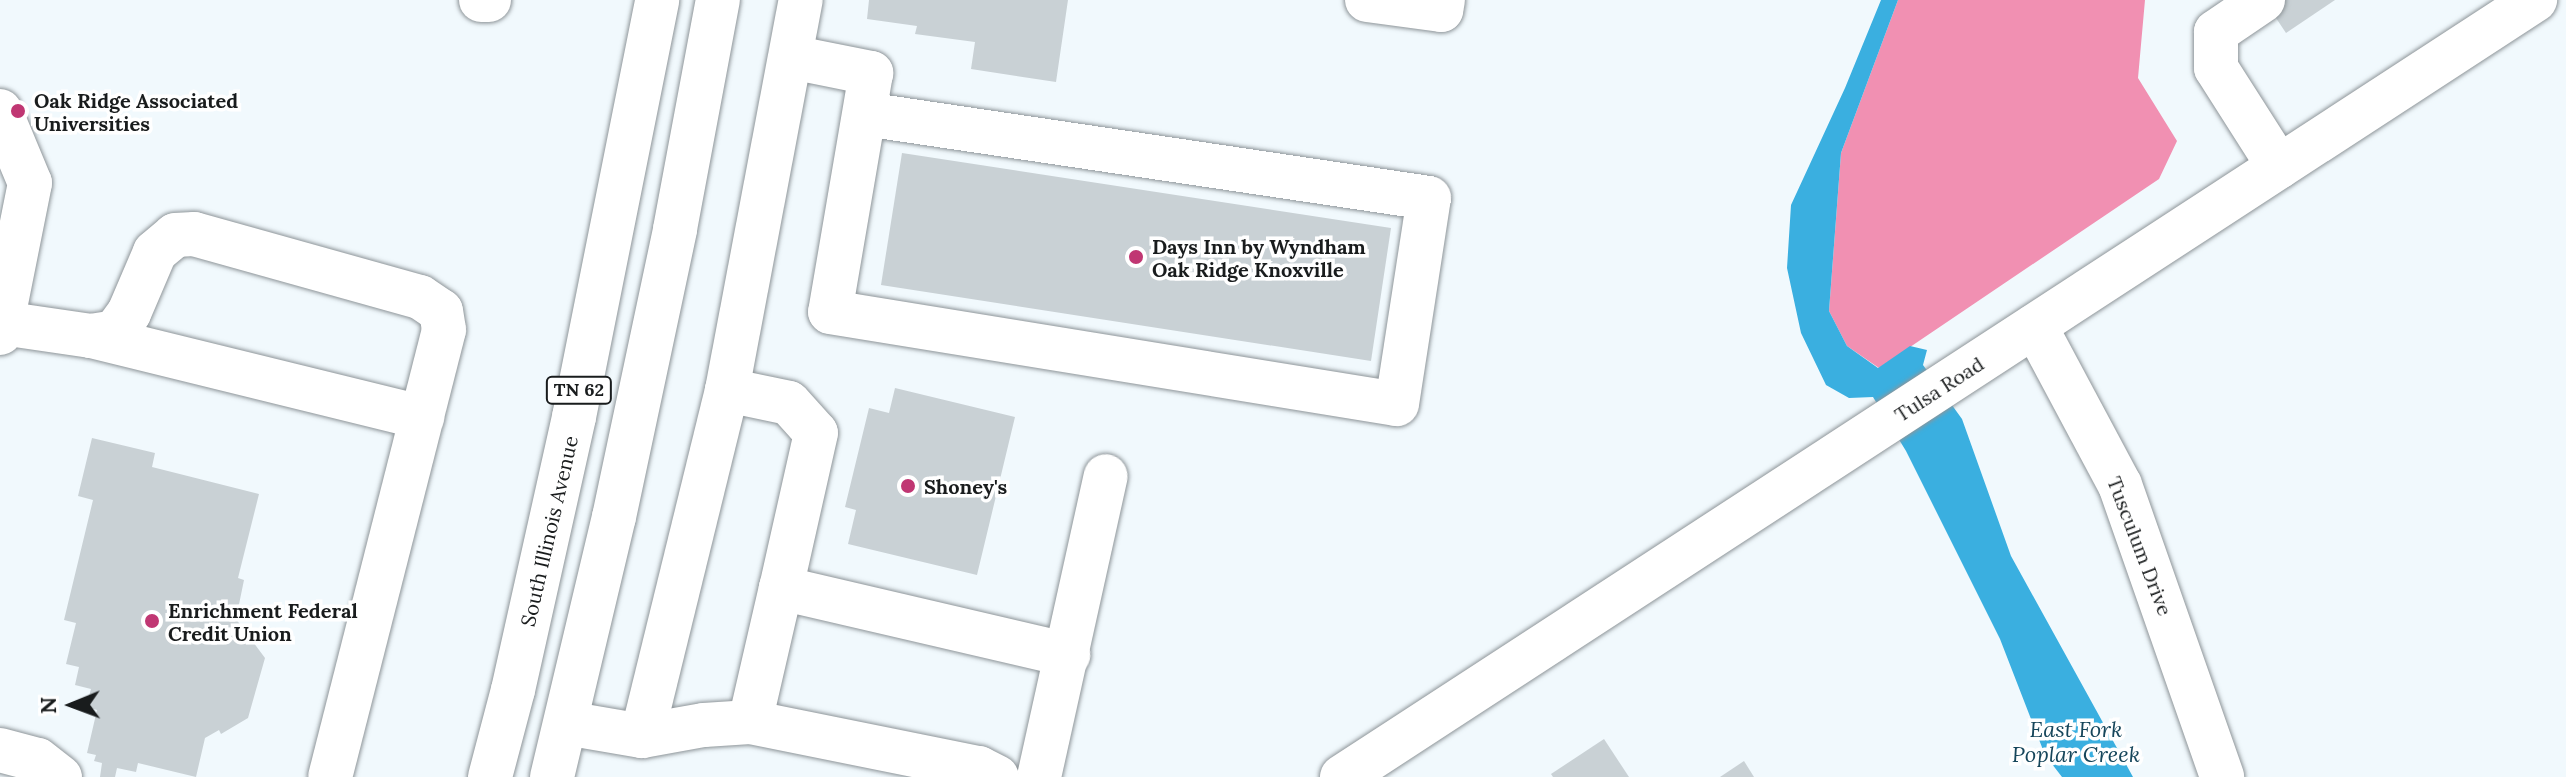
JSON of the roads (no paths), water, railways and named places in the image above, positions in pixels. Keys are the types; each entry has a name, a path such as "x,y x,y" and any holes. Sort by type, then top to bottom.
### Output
{"main road":[{"path":"481,0 489,0"},
{"name":"South Illinois Avenue","path":"490,777 513,690 574,417 657,0"},
{"name":"TN 62","path":"552,777 614,517 675,229 718,0"},
{"path":"642,736 727,390 801,0"},
{"path":"1367,0 1441,10 1443,0"},
{"path":"2263,0 2216,32 2216,68 2279,167"},
{"name":"Tulsa Road","path":"1342,777 2535,0"},
{"path":"791,57 871,73 830,312 1397,404 1429,198 865,114"},
{"path":"0,111 30,183 1,328 91,336 422,417"},
{"path":"91,336 115,332 129,313 155,252 175,235 194,234 420,297 441,311 444,330 330,777"},
{"name":"Tusculum Drive","path":"2035,326 2120,485 2222,777"},
{"path":"727,390 789,403 816,433 750,722"},
{"path":"1039,777 1106,476"},
{"path":"781,588 1068,655"},
{"path":"479,777 513,690"},
{"path":"566,723 642,736 704,725 750,722 979,768 997,777"},
{"path":"0,750 38,760 60,777"}],"water":[{"name":"East Fork Poplar Creek","path":"1881,0 1898,0 1841,153 1829,311 1847,346 1878,368 1910,346 1927,350 1923,365 1962,419 2011,556 2133,777 2062,777 2045,755 2000,639 1906,451 1873,397 1849,398 1826,385 1801,333 1787,268 1791,205 1845,88"}],"place":[{"name":"Oak Ridge Associated Universities","path":"18,111"},
{"name":"Days Inn by Wyndham Oak Ridge Knoxville","path":"1136,257"},
{"name":"Shoney's","path":"908,486"},
{"name":"Enrichment Federal Credit Union","path":"152,621"}]}
